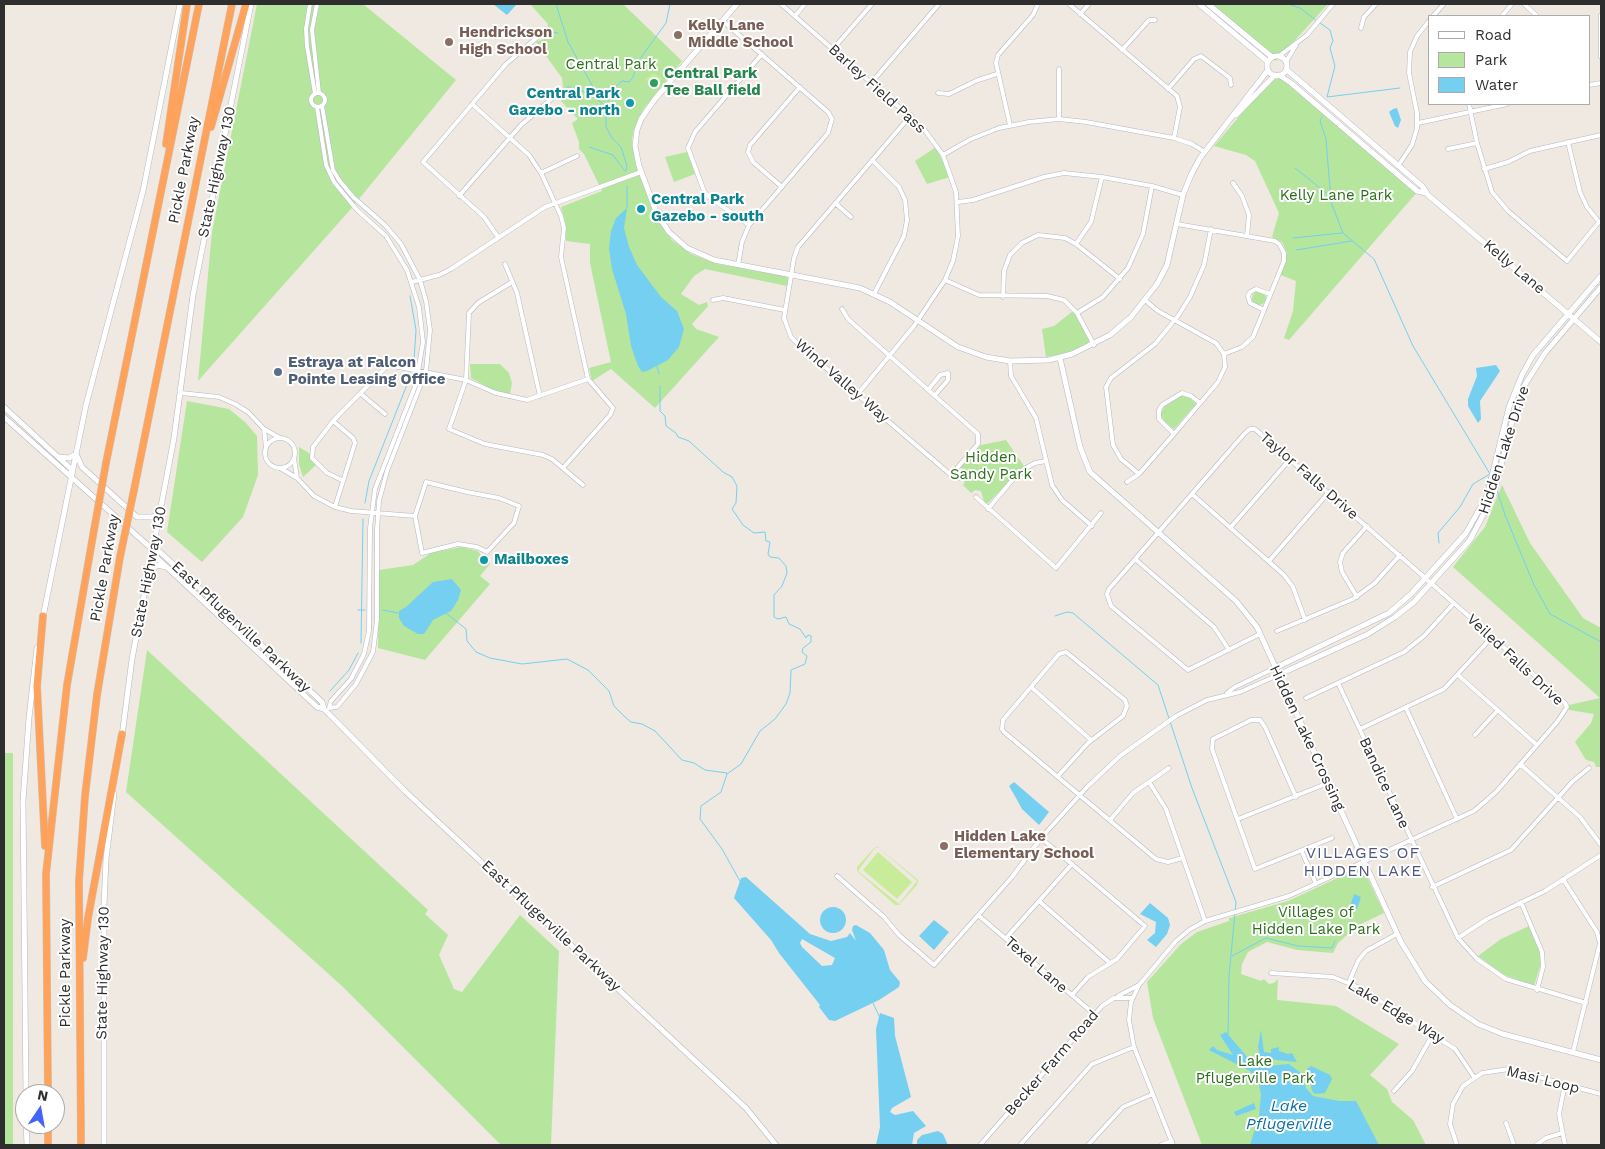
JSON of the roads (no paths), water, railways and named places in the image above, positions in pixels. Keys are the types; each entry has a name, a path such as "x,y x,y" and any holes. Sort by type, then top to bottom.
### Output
{"highway":[{"path":"151,241 187,4"},
{"name":"Pickle Parkway","path":"48,1084 46,874 67,685 106,463 199,4"},
{"name":"Pickle Parkway","path":"81,1145 80,881 85,796 97,695 120,557 232,4"},
{"path":"195,188 246,4"},
{"path":"43,616 37,686 46,874"},
{"path":"79,988 88,918 122,734"}],"street":[{"path":"26,1084 24,801 29,718 43,616 86,405 143,191 180,4"},
{"name":"State Highway 130","path":"104,1145 102,975 105,879 122,734 132,659 161,511 181,392 193,295 251,4"},
{"path":"310,4 306,29 307,46 317,94 325,100 319,107 322,148 334,182 357,210 386,236 398,253 412,282 422,326 423,342 420,370 378,478 371,513 367,642 360,665 330,701 326,709"},
{"path":"317,4 312,30 317,94 311,102 319,107"},
{"path":"737,4 641,119 635,146 641,172 657,214 677,240 704,257 845,284 874,294 946,340 969,352 1010,361 1027,362 1060,358 1094,345 1131,318 1146,301 1167,265 1183,194 1191,175 1205,152 1233,117 1277,75 1286,69 1286,62 1296,44"},
{"name":"Barley Field Pass","path":"781,4 911,115 943,155 954,183 958,202 958,236 945,280 918,321 891,356 857,394"},
{"path":"795,16 805,4"},
{"path":"833,49 872,4"},
{"path":"872,82 939,4"},
{"path":"1010,125 996,63 998,55 1032,15 1038,4"},
{"path":"1069,4 1177,96 1180,103 1174,138"},
{"path":"1080,14 1089,4"},
{"path":"1199,4 1268,62"},
{"path":"1208,4 1272,57"},
{"path":"1233,117 1240,105 1268,70 1268,62 1272,57 1279,56 1307,35 1333,4"},
{"path":"1362,28 1364,17 1376,4"},
{"path":"1434,15 1444,4"},
{"path":"1503,15 1512,4"},
{"path":"1524,4 1536,15"},
{"path":"1601,15 1601,57"},
{"path":"1122,50 1148,20 1155,20"},
{"path":"723,21 828,112 832,119 831,127 749,225 742,242 738,265"},
{"path":"1398,166 1412,146 1418,123 1409,73 1409,59 1417,36 1428,23"},
{"path":"498,237 484,217 423,162 506,64 540,35"},
{"path":"749,225 709,197 704,191 688,148 695,132 762,54"},
{"path":"1168,89 1194,59 1202,56 1230,78 1231,85"},
{"path":"1279,56 1286,62"},
{"path":"1059,69 1060,119"},
{"name":"Kelly Lane","path":"1286,69 1422,186 1426,193 1601,342"},
{"path":"1268,70 1277,75"},
{"path":"938,94 949,94 997,74"},
{"name":"Kelly Lane","path":"1277,75 1291,83 1417,191 1426,193"},
{"path":"782,187 753,162 748,152 750,145 800,88"},
{"path":"459,196 510,138 556,95"},
{"path":"472,104 529,154 541,173 564,228 561,257 588,379 613,408 610,415 563,468"},
{"path":"1469,105 1484,169 1490,187 1498,202 1567,261 1599,222 1587,207 1580,192 1568,142"},
{"path":"1418,123 1502,105"},
{"name":"Wind Valley Way","path":"911,115 798,247 791,274 784,318 791,337 950,476 959,478"},
{"path":"943,155 971,139 1010,125 1060,119 1174,138 1192,144 1205,152"},
{"path":"1484,169 1508,162 1530,151 1601,135"},
{"path":"1448,149 1477,143"},
{"path":"541,173 577,156"},
{"path":"872,160 899,187 905,200 908,220 904,236 874,294"},
{"path":"326,709 337,707 356,684 373,652 377,620 377,514 388,472 426,371 430,330 426,301 420,280 401,244 385,225 353,197 331,171"},
{"path":"412,282 451,269 528,216 554,204 641,172"},
{"path":"958,202 973,200 1055,175 1076,173 1152,186 1183,194"},
{"path":"1076,244 1091,222 1102,177"},
{"path":"1233,183 1242,196 1249,215 1247,236"},
{"path":"1077,313 1103,297 1120,279 1139,244 1152,186"},
{"path":"835,204 851,217"},
{"path":"1177,224 1275,241 1284,253 1284,261 1248,343 1224,354"},
{"path":"1139,474 1121,459 1113,445 1106,387 1111,378 1140,357 1175,320 1197,282 1204,265 1211,229"},
{"path":"1003,297 1004,271 1010,255 1022,243 1038,235 1047,234 1065,238 1076,244 1120,279"},
{"path":"505,264 520,306 540,396"},
{"name":"Hidden Lake Drive","path":"837,876 884,917 899,935 934,965 1022,864 1041,838 1115,760 1155,730 1196,705 1225,694 1240,692 1382,626 1414,602 1470,540 1494,494 1509,408 1522,374 1533,355 1601,276"},
{"path":"945,280 979,295 1056,297 1064,300 1077,313 1094,345"},
{"path":"512,282 478,303 469,313 466,380 449,428 485,444 543,455 563,468 583,486"},
{"name":"Hidden Lake Drive","path":"1225,694 1235,687 1376,621 1400,605 1426,578 1466,533 1487,496 1524,386 1545,354 1601,287"},
{"path":"1264,310 1250,303 1248,296 1250,292 1256,289 1270,294"},
{"path":"713,300 723,298 785,310"},
{"path":"1127,482 1139,474 1174,434 1223,375 1225,367 1224,354 1216,343 1146,301"},
{"path":"842,309 848,320 975,429 979,438 978,444 950,476"},
{"name":"Hidden Lake Crossing","path":"1060,358 1080,448 1090,472 1236,601 1250,617 1260,634 1397,934 1410,961 1424,981 1464,1015 1497,1032 1601,1060"},
{"path":"1010,361 1011,376 1036,418 1056,493 1092,526"},
{"path":"342,480 327,473 312,458 311,452 333,422 388,364 466,380 512,398 527,400 588,379"},
{"path":"929,389 940,375 948,373 948,380 936,394"},
{"path":"181,392 219,398 235,404 248,412 264,429 292,444 297,478"},
{"path":"360,393 385,414"},
{"path":"1174,434 1159,419 1159,410 1162,405 1182,393 1191,396 1200,403"},
{"name":"East Pflugerville Parkway","path":"4,407 71,469 72,477"},
{"name":"East Pflugerville Parkway","path":"4,417 153,550 157,558 318,707 326,709"},
{"path":"333,422 353,438 355,443 354,452 342,480 335,508"},
{"path":"264,429 267,461 271,465 297,478 309,492 335,508 377,514 415,516"},
{"name":"Taylor Falls Drive","path":"1229,650 1194,669 1185,669 1111,606 1107,594 1109,589 1135,559 1250,430 1255,429 1262,433 1426,578"},
{"path":"266,448 271,441 280,438"},
{"path":"57,456 69,458 77,453"},
{"path":"77,453 82,467 137,517 153,518 161,511"},
{"path":"280,468 289,465 294,458"},
{"path":"1230,528 1291,458"},
{"path":"988,509 1019,472 1035,463 1046,461"},
{"path":"426,482 499,498 520,506 514,523 487,552 477,547 458,544 422,553 415,516 426,482"},
{"path":"1269,561 1329,492"},
{"path":"1192,494 1269,561 1290,584 1305,620"},
{"path":"976,496 988,509 1056,568 1101,513"},
{"path":"1357,597 1342,572 1340,562 1343,553 1367,526"},
{"name":"East Pflugerville Parkway","path":"153,550 160,552 322,702 326,709 406,792 746,1108 776,1145"},
{"path":"1276,631 1357,597 1375,583 1400,555"},
{"path":"1135,559 1214,627 1229,650 1260,634"},
{"path":"149,572 158,565 168,567"},
{"name":"Veiled Falls Drive","path":"1139,985 1176,941 1205,921 1277,901 1411,841 1485,804 1566,712 1565,703 1426,578"},
{"path":"1306,698 1389,660 1411,647 1430,630 1454,603"},
{"path":"227,622 240,630 260,649 268,651"},
{"path":"1360,729 1437,693 1458,675 1492,637"},
{"path":"1058,776 1091,740 1125,714 1127,706 1125,700 1066,652 1059,654 1003,720 1002,729 1156,859 1168,862 1183,858"},
{"path":"1458,675 1537,745"},
{"name":"Bandice Lane","path":"1338,683 1432,887 1458,938 1477,959 1496,974 1516,984 1586,1003"},
{"path":"1031,687 1091,740"},
{"path":"1406,708 1457,819"},
{"path":"1476,735 1498,710"},
{"path":"1296,797 1265,727 1260,720 1251,720 1217,735 1211,743 1256,869 1302,852 1332,838"},
{"path":"1520,764 1586,824 1601,845"},
{"path":"1110,820 1124,801 1168,768"},
{"path":"1432,887 1511,850 1578,776 1589,768"},
{"path":"1150,782 1166,808 1205,921"},
{"path":"1238,819 1328,783"},
{"path":"1041,838 1145,926 1117,959 1088,977 1072,995"},
{"path":"1302,852 1316,884"},
{"path":"1458,938 1487,919 1563,880 1601,855"},
{"path":"1006,938 1072,864"},
{"path":"1563,880 1597,932 1600,943 1573,1052"},
{"path":"1039,901 1110,963"},
{"path":"1520,902 1542,952 1543,967 1537,990"},
{"name":"Texel Lane","path":"978,915 1094,1014"},
{"path":"1349,982 1358,961 1366,951 1397,934"},
{"name":"Lake Edge Way","path":"1271,973 1324,976 1349,982 1433,1034 1458,1052 1474,1077"},
{"path":"1139,985 1133,998 1129,1020 1134,1047 1173,1143 1162,1145"},
{"name":"Becker Farm Road","path":"980,1145 1094,1014 1114,998 1139,985"},
{"path":"1114,998 1133,998"},
{"path":"1394,1090 1412,1071 1433,1034"},
{"path":"1020,1145 1092,1064 1134,1047"},
{"name":"Masi Loop","path":"1474,1077 1491,1070 1508,1069 1601,1094"},
{"path":"1457,1145 1450,1124 1453,1104 1463,1086 1474,1077"},
{"path":"1565,1145 1559,1114 1566,1084"},
{"path":"1088,1145 1123,1107 1153,1094"},
{"path":"1506,1123 1514,1145"},
{"path":"1536,1145 1546,1138 1562,1133"},
{"path":"984,1141 989,1145"}],"water":[{"path":"493,4 517,4 507,15"},
{"path":"1397,108 1401,120 1398,128 1395,126 1389,112"},
{"path":"627,208 624,228 629,247 637,265 661,297 677,311 684,329 679,347 668,360 642,372 631,346 626,314 612,269 609,249 611,231 616,218"},
{"path":"1496,365 1500,371 1480,401 1481,419 1478,423 1468,406 1468,399 1477,376 1476,368"},
{"path":"452,579 461,590 458,600 451,611 433,620 424,634 418,634 404,626 399,618 399,611 433,582"},
{"path":"1014,782 1049,812 1039,825 1022,809 1009,786"},
{"path":"746,877 810,934 831,941 847,937 850,933 856,941 852,930 853,926 856,925 870,933 884,950 890,970 900,982 899,987 879,1000 835,1021 829,1020 819,1007 820,1005 771,940 734,898 741,878","holes":["802,939 835,958 832,965 822,966 800,943"]},
{"path":"1354,894 1361,897 1357,909 1350,907"},
{"path":"1150,903 1168,918 1170,925 1167,934 1156,947 1147,940 1155,933 1156,922 1140,914"},
{"path":"833,907 842,911 846,920 842,929 833,933 824,929 820,920 824,911"},
{"path":"934,920 949,932 934,950 919,936"},
{"path":"880,1013 894,1018 895,1036 911,1097 892,1108 890,1112 895,1115 913,1111 926,1126 914,1133 912,1145 876,1145 880,1127 876,1029"},
{"path":"1261,1030 1264,1052 1271,1053 1271,1049 1279,1047 1279,1051 1288,1054 1292,1053 1297,1062 1267,1059 1260,1056 1258,1047"},
{"name":"Lake Pflugerville","path":"1226,1032 1248,1058 1267,1066 1289,1064 1302,1074 1306,1088 1313,1096 1339,1101 1356,1101 1379,1145 1250,1145 1259,1116 1261,1094 1259,1085 1250,1071 1209,1050 1213,1046 1217,1050 1233,1055 1220,1035"},
{"path":"1311,1066 1330,1075 1332,1079 1325,1093 1315,1094 1312,1091 1307,1069"},
{"path":"1254,1103 1256,1109 1236,1116 1234,1112"},
{"path":"938,1131 943,1134 948,1145 917,1145 917,1140 922,1135"}],"waterway":[{"path":"556,4 568,42 592,85 595,98 606,106"},
{"path":"626,171 627,166 621,147 612,138 606,127 606,106 614,88 622,81 629,82 633,77 639,60 666,23 670,4"},
{"path":"1288,4 1300,8 1317,21"},
{"path":"1320,23 1330,30 1333,41 1330,48 1335,66 1327,97 1400,88"},
{"path":"552,32 558,33"},
{"path":"575,87 594,97"},
{"path":"1322,117 1320,121 1326,139 1331,202 1343,233 1374,259 1413,346 1490,474"},
{"path":"589,147 613,155 625,171"},
{"path":"1295,168 1330,196"},
{"path":"627,186 627,208"},
{"path":"1293,238 1342,233"},
{"path":"1296,250 1352,241"},
{"path":"410,296 416,330 414,360"},
{"path":"657,366 659,374"},
{"path":"365,503 369,481 410,377"},
{"path":"660,386 660,411 665,416 666,426 676,433 678,437 689,441 723,472 732,477 737,486 736,503 732,509 743,525 754,533 765,532 766,541 770,542 768,554 770,557 779,558 786,566 787,573 782,586 774,595 774,617 778,619 786,617 789,624 800,629 806,638 808,635 811,636 811,642 803,648 802,652 807,656 805,664 791,670 790,693 786,704 775,719 760,731 741,764 727,774 721,792 701,806 700,819 722,849 741,883"},
{"path":"1439,543 1438,533 1460,507 1473,484 1490,474"},
{"path":"1497,490 1505,515 1534,585 1550,614 1601,642"},
{"path":"361,643 363,519"},
{"path":"358,610 365,610"},
{"path":"383,610 398,613"},
{"path":"1055,616 1067,612 1073,613 1158,685 1192,788 1236,902 1229,976 1228,1036"},
{"path":"447,614 466,629 467,641 476,652 490,658 522,664 567,659 588,670 609,691 614,706 624,716 631,722 642,724 655,731 682,760 694,763 705,770 727,773"},
{"path":"330,691 349,670 358,653"},
{"path":"1232,956 1266,938 1298,946 1332,948 1335,941"},
{"path":"873,1003 880,1018"}],"place":[{"name":"Kelly Lane Middle School","path":"678,35"},
{"name":"Hendrickson High School","path":"449,42"},
{"name":"Central Park Tee Ball field","path":"654,83"},
{"name":"Central Park Gazebo - north","path":"630,103"},
{"name":"Central Park Gazebo - south","path":"641,209"},
{"name":"Estraya at Falcon Pointe Leasing Office","path":"278,372"},
{"name":"Mailboxes","path":"484,560"},
{"name":"Hidden Lake Elementary School","path":"944,846"}],"district":[{"name":"VILLAGES OF HIDDEN LAKE","path":"1363,862"}],"park label":[{"name":"Central Park","path":"611,65"},
{"name":"Kelly Lane Park","path":"1336,196"},
{"name":"Hidden Sandy Park","path":"991,466"},
{"name":"Villages of Hidden Lake Park","path":"1316,922"},
{"name":"Lake Pflugerville Park","path":"1255,1070"}]}
